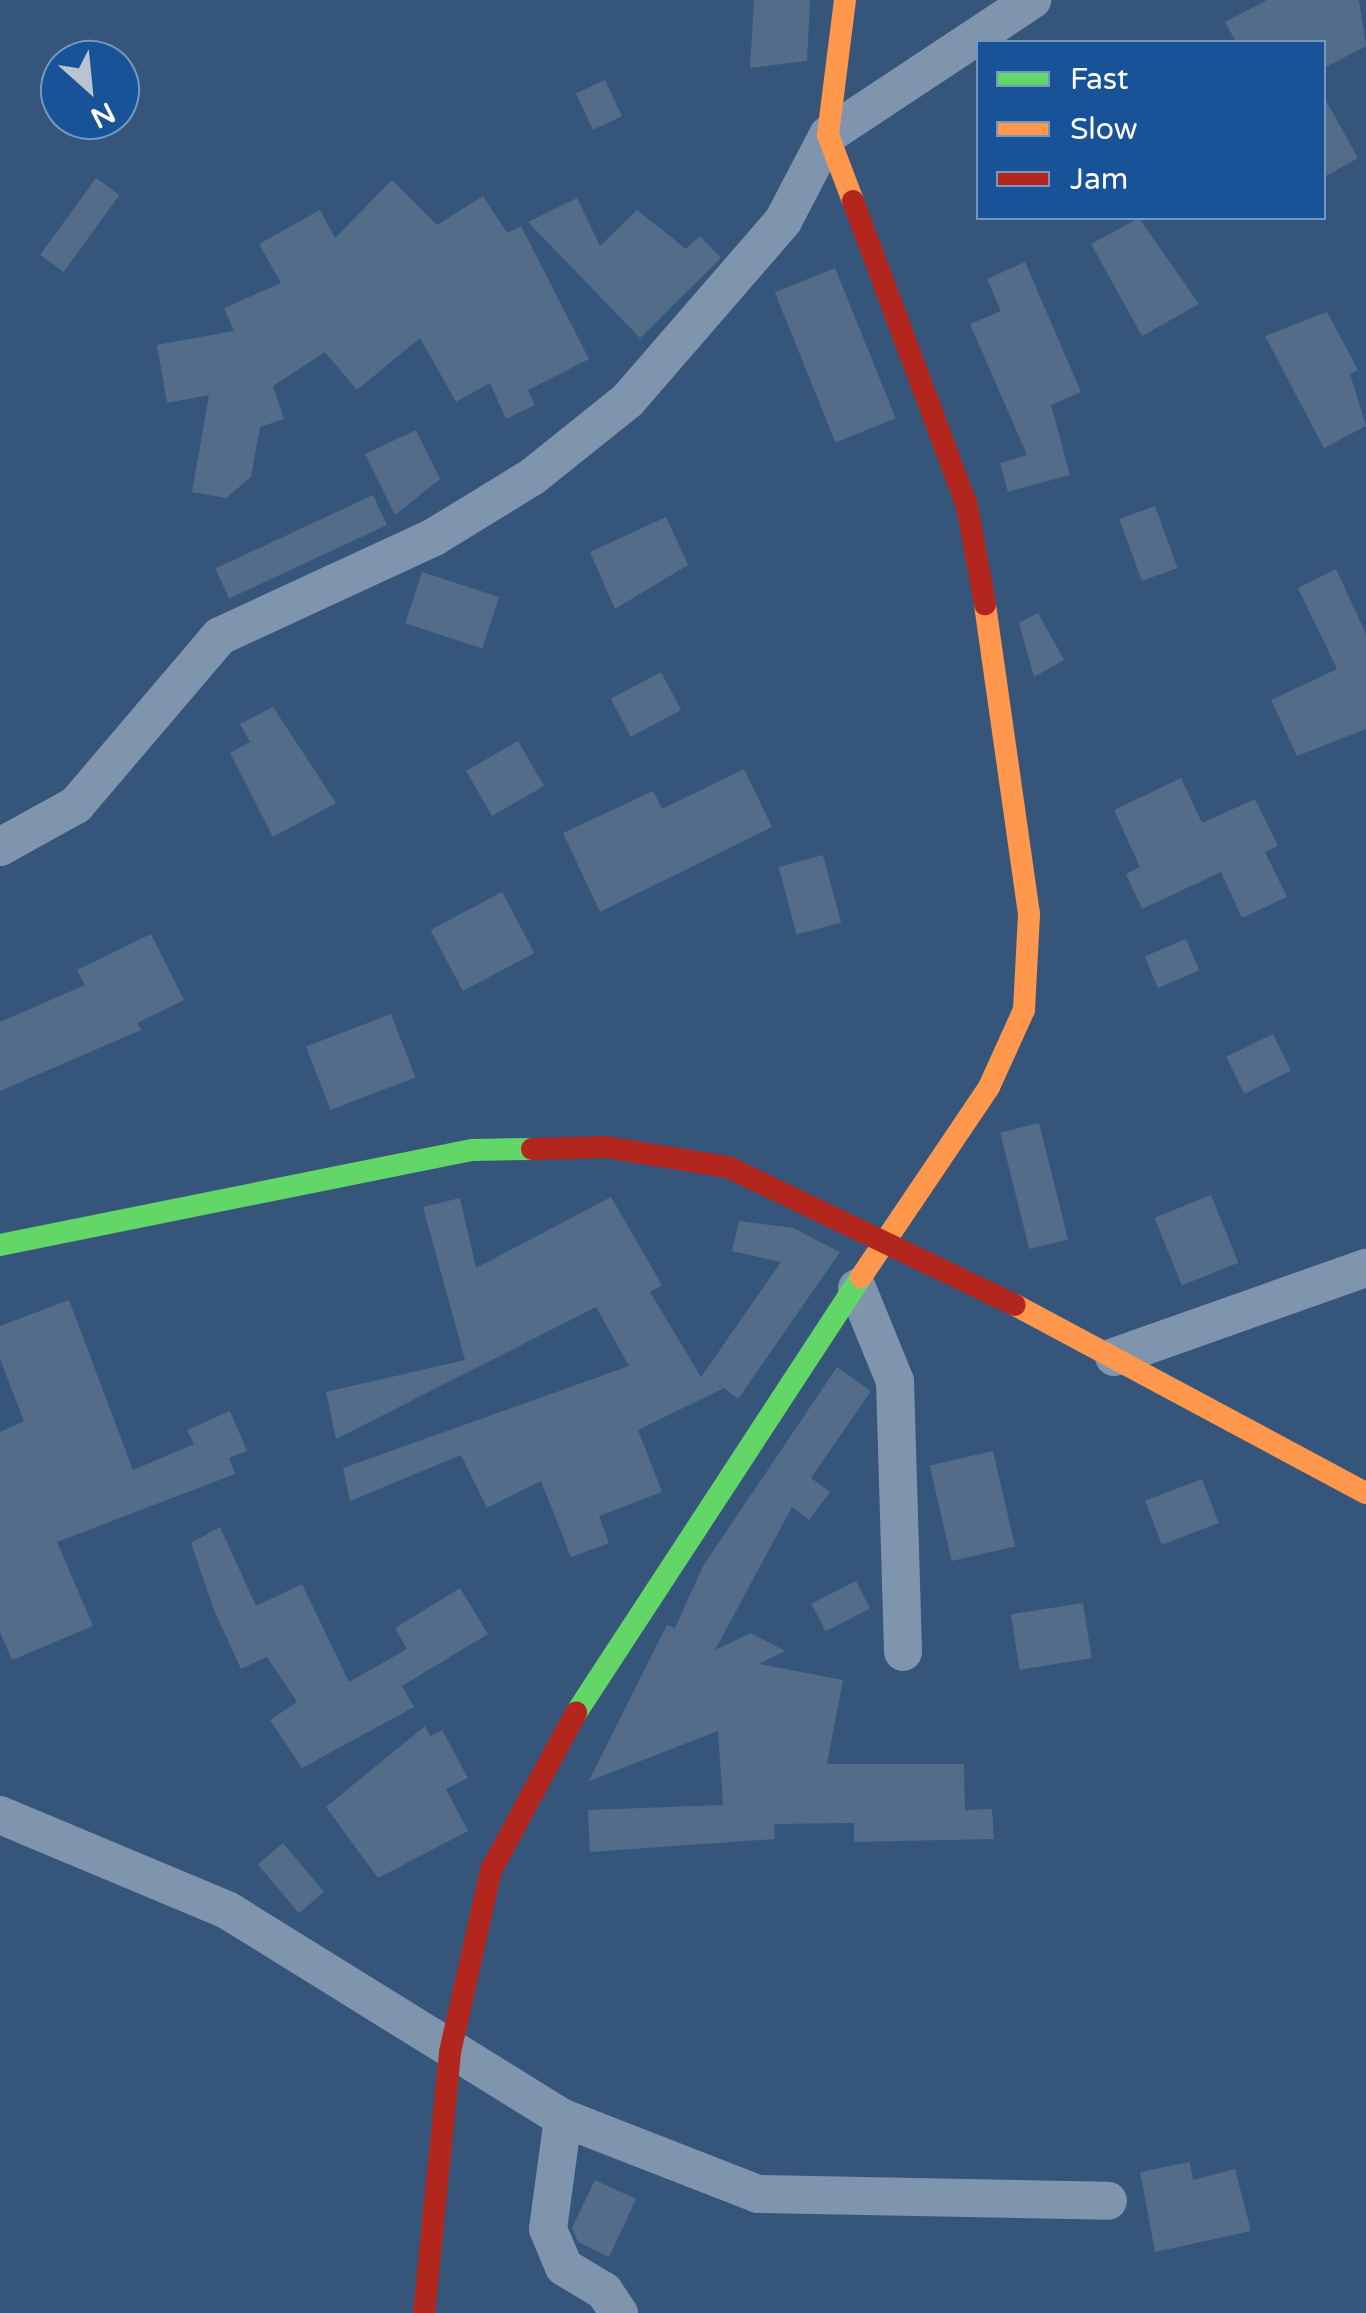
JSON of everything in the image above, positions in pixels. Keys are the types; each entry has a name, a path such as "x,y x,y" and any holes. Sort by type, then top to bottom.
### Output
{"street":[{"path":"0,847 76,804 220,636 434,537 532,477 628,400 783,221 828,135 845,0"},
{"path":"828,135 1032,0"},
{"path":"424,2313 450,2052 492,1870 611,1648 754,1426 857,1288 989,1087 1024,1010 1030,914 968,506 828,135"},
{"path":"0,1245 472,1150 606,1146 728,1167 888,1237 1366,1493"},
{"path":"1114,1357 1366,1268"},
{"path":"857,1288 895,1381 903,1652"},
{"path":"0,1816 227,1910 450,2052 563,2118 758,2194 1108,2201"},
{"path":"563,2118 548,2229 564,2268 604,2291 618,2313"}],"building":[{"path":"754,0 810,0 807,61 750,68"},
{"path":"1267,0 1359,0 1366,46 1326,67 1326,40 1235,40 1225,22"},
{"path":"605,80 622,116 593,130 576,94"},
{"path":"1326,101 1358,158 1326,176"},
{"path":"96,178 119,195 64,272 40,255"},
{"path":"392,180 437,225 483,196 507,233 521,226 589,359 528,390 535,405 506,419 490,383 456,402 420,338 357,390 325,352 273,386 284,419 260,427 251,477 226,498 192,492 209,395 167,403 157,345 234,331 224,308 281,283 259,244 320,210 335,238"},
{"path":"577,198 600,246 637,210 686,249 700,236 721,258 640,338 528,222"},
{"path":"1140,220 1199,304 1142,336 1091,244"},
{"path":"1025,262 1081,392 1051,405 1070,475 1008,492 1000,463 1027,455 970,324 1001,311 987,279"},
{"path":"835,268 896,418 835,443 775,292"},
{"path":"1327,312 1358,370 1350,374 1366,426 1324,448 1265,336"},
{"path":"416,430 440,479 395,515 365,454"},
{"path":"373,495 387,525 229,598 215,569"},
{"path":"1155,506 1178,568 1142,581 1119,519"},
{"path":"666,517 688,565 615,609 590,552"},
{"path":"1336,569 1366,634 1366,729 1297,756 1271,700 1337,669 1298,588"},
{"path":"422,572 499,597 482,648 405,623"},
{"path":"1038,613 1064,660 1034,677 1019,623"},
{"path":"661,672 681,710 631,737 611,699"},
{"path":"273,707 336,803 273,837 230,753 250,742 240,724"},
{"path":"518,741 544,786 492,816 466,771"},
{"path":"744,769 772,827 600,912 563,833 653,791 662,809"},
{"path":"1181,778 1202,823 1255,799 1278,846 1265,852 1287,897 1242,918 1221,872 1142,909 1126,874 1140,867 1114,810"},
{"path":"823,855 841,923 797,935 779,867"},
{"path":"502,892 534,953 463,991 430,930"},
{"path":"151,934 184,1000 137,1023 141,1030 0,1091 0,1022 85,985 77,970"},
{"path":"1186,939 1199,970 1158,988 1145,957"},
{"path":"391,1014 415,1077 330,1110 306,1047"},
{"path":"1273,1034 1291,1071 1244,1094 1226,1057"},
{"path":"1039,1123 1068,1239 1029,1249 1000,1133"},
{"path":"1211,1195 1238,1263 1182,1286 1154,1218"},
{"path":"611,1197 662,1285 650,1292 701,1377 781,1262 732,1251 739,1221 793,1228 840,1252 738,1399 724,1388 638,1430 662,1492 599,1516 609,1543 571,1557 541,1481 487,1508 461,1455 350,1501 343,1468 629,1366 596,1307 336,1439 326,1392 465,1360 423,1207 460,1198 476,1268"},
{"path":"69,1300 133,1470 194,1444 187,1430 230,1411 247,1451 229,1458 235,1474 57,1542 93,1626 12,1660 0,1632 0,1432 24,1421 0,1359 0,1326"},
{"path":"837,1367 871,1391 811,1478 830,1492 809,1520 792,1507 715,1650 751,1633 785,1651 759,1664 843,1680 827,1764 964,1764 965,1810 992,1809 994,1839 854,1842 854,1823 774,1824 775,1839 590,1852 588,1810 723,1805 718,1731 589,1781 667,1625 675,1628 703,1566"},
{"path":"993,1451 1015,1546 952,1561 930,1466"},
{"path":"1202,1479 1219,1523 1162,1545 1145,1501"},
{"path":"220,1527 256,1606 302,1584 349,1682 407,1649 395,1628 460,1588 488,1634 402,1686 414,1707 302,1768 270,1720 297,1702 267,1657 241,1669 214,1610 191,1543"},
{"path":"856,1581 870,1609 826,1631 811,1604"},
{"path":"1083,1603 1092,1658 1020,1670 1011,1614"},
{"path":"425,1726 430,1736 442,1730 468,1778 446,1789 468,1831 378,1878 326,1807"},
{"path":"283,1843 324,1892 299,1913 258,1864"},
{"path":"1190,2162 1193,2180 1235,2169 1251,2231 1155,2252 1140,2172"},
{"path":"595,2180 636,2199 609,2257 578,2242 572,2228"}],"traffic: fast":[{"path":"0,1245 472,1150 532,1149"},
{"path":"576,1713 861,1277"}],"traffic: slow":[{"path":"845,0 828,135 853,201"},
{"path":"861,1277 989,1087 1024,1010 1029,914 985,604"},
{"path":"1015,1305 1366,1493"}],"traffic: jam":[{"path":"853,201 967,506 985,604"},
{"path":"532,1149 606,1147 728,1167 1015,1305"},
{"path":"424,2313 450,2052 491,1870 576,1713"}]}
